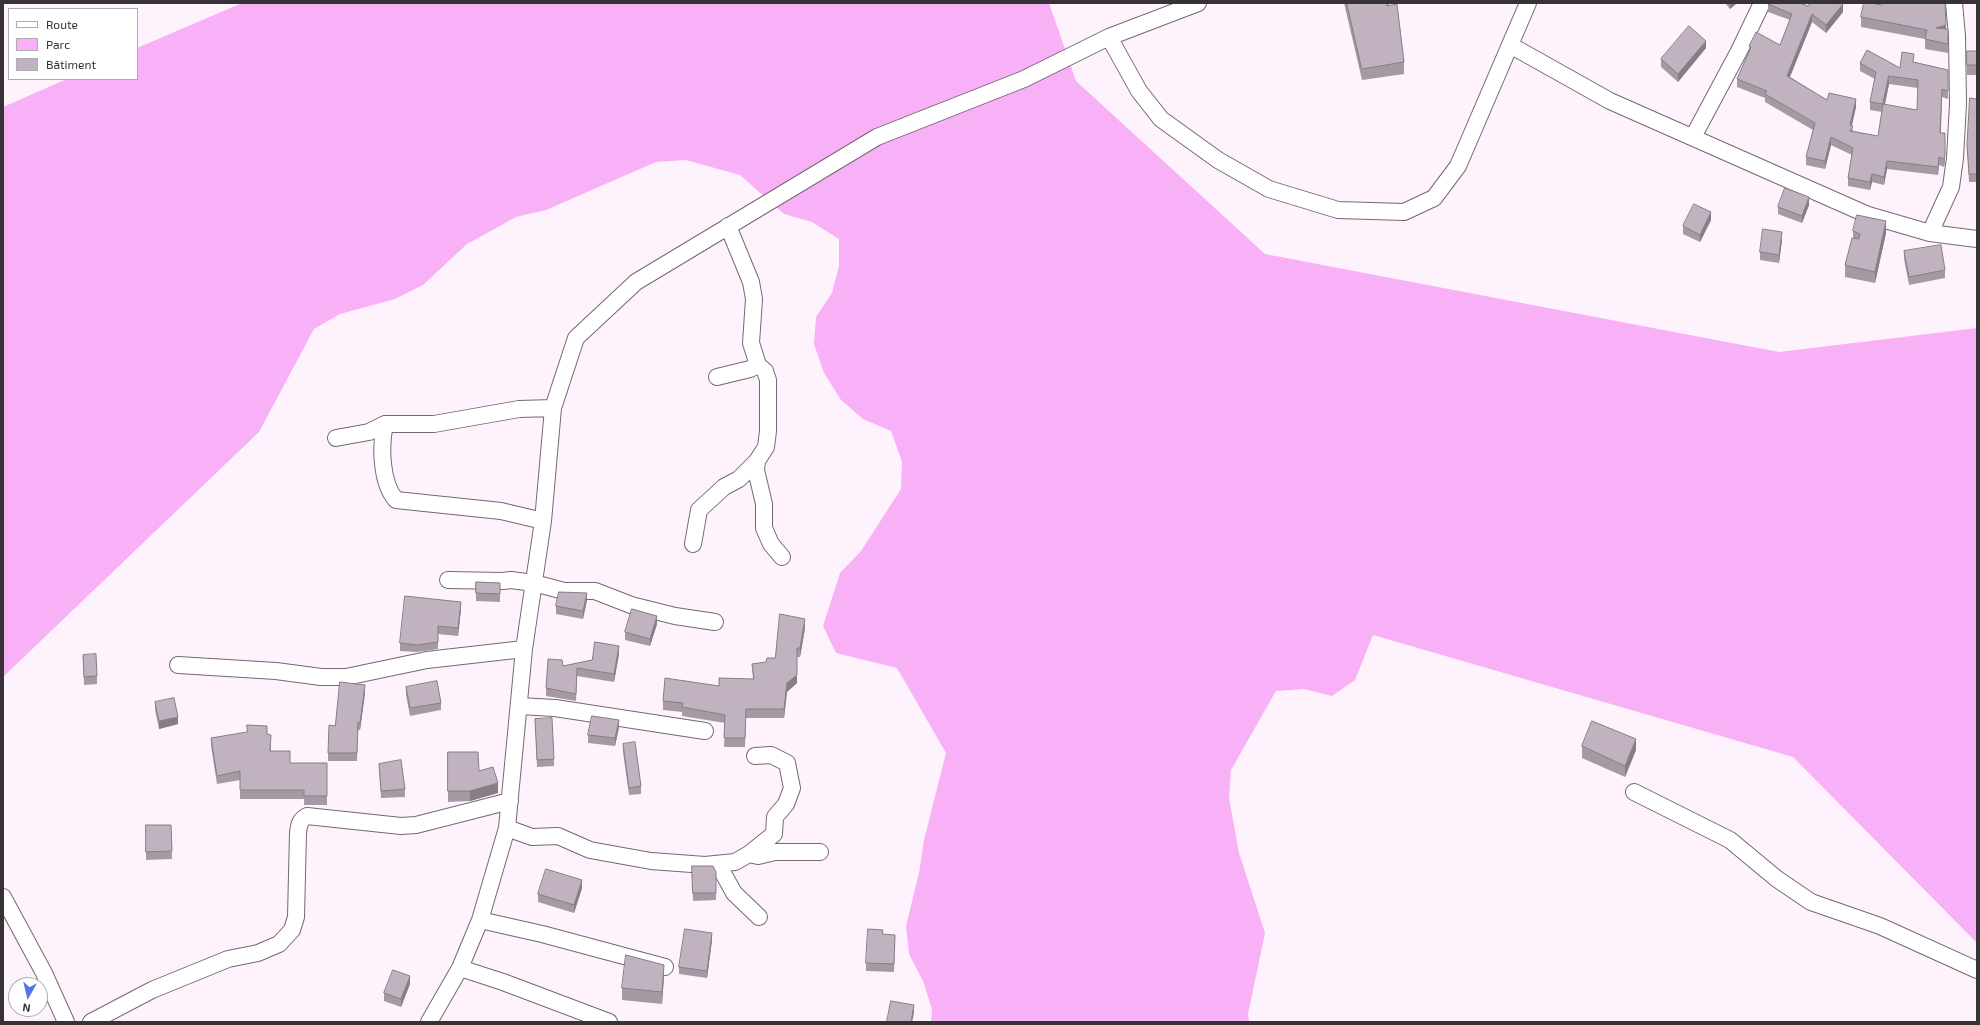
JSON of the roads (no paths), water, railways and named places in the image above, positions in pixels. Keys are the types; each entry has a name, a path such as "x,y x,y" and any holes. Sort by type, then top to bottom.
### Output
{"street":[{"path":"428,1022 460,968 480,920 507,828 524,649 543,521 553,408 576,338 636,282 877,137 1024,78 1109,37 1198,3"},
{"path":"1109,37 1139,90 1161,119 1218,160 1269,189 1338,210 1404,212 1434,198 1458,166 1528,3"},
{"path":"1692,137 1739,51 1762,3"},
{"path":"1930,233 1951,186 1956,158 1958,82 1957,36 1954,3"},
{"path":"1510,45 1610,101 1868,215 1930,233 1977,239"},
{"path":"693,544 698,510 724,487 739,480 757,461 766,447 768,431 768,380 765,371 758,365 751,343 754,299 751,282 728,226"},
{"path":"717,377 750,369 758,365"},
{"path":"336,438 369,432 385,424 434,424 519,409 553,408"},
{"path":"385,424 382,435 385,478 391,494 396,500 501,510 543,521"},
{"path":"757,461 756,470 764,504 764,528 771,544 782,557"},
{"path":"448,580 512,580 534,583 564,591 595,591 631,605 675,616 715,622"},
{"path":"178,665 276,671 321,677 346,677 427,660 524,649"},
{"path":"519,706 555,708 705,731"},
{"path":"507,828 532,837 558,836 590,850 651,861 706,865 735,862 749,854 774,834 776,817 786,804 792,788 787,763 772,755 755,756"},
{"path":"1634,792 1730,840 1777,880 1811,902 1880,926 1977,970"},
{"path":"91,1022 152,990 228,959 258,954 279,944 292,930 296,917 298,833 299,823 302,819 308,816 341,818 401,826 416,825 510,801"},
{"path":"749,854 758,856 775,852 820,852"},
{"path":"718,864 734,893 759,917"},
{"path":"3,897 44,973 66,1022"},
{"path":"480,920 542,934 665,967"},
{"path":"460,968 503,982 609,1022"}]}
